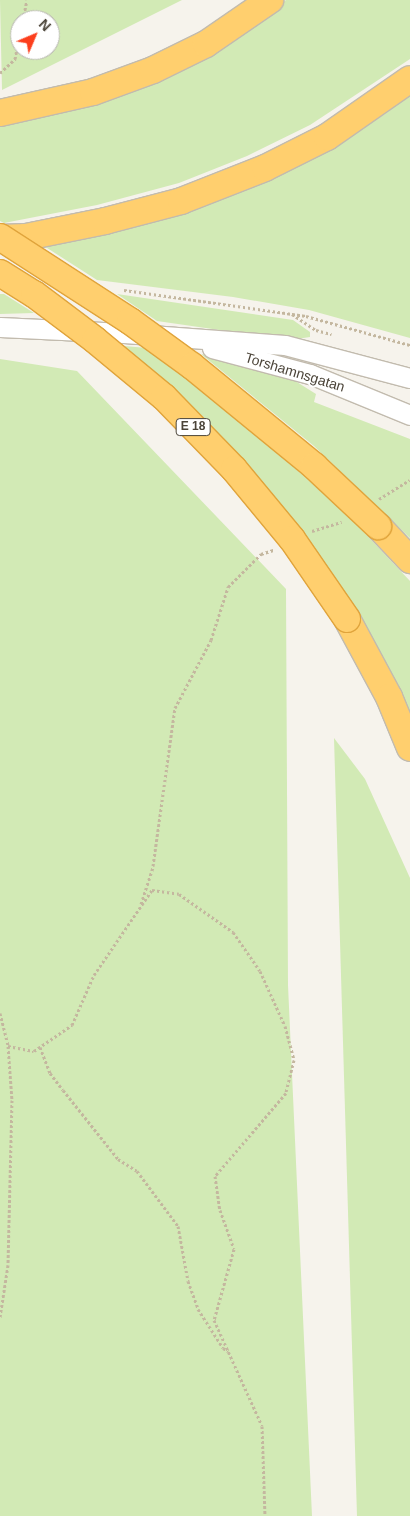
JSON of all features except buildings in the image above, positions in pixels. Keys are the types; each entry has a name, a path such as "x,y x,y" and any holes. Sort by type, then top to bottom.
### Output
{"highway":[{"path":"0,113 93,92 153,70 206,44 270,0"},
{"path":"0,238 26,237 105,221 198,194 265,168 327,137 410,79"},
{"path":"0,238 130,321 192,366 314,466 378,526 410,560"},
{"name":"E 18","path":"0,273 34,294 95,340 164,397 234,468 292,539 347,619 389,697 410,748"}],"street":[{"name":"Torshamnsgatan","path":"0,327 124,333 177,339 285,345 410,378"},
{"name":"Torshamnsgatan","path":"177,339 310,374 410,415"}],"path":[{"path":"0,72 13,60"},
{"path":"120,290 292,314 410,344"},
{"path":"292,314 316,330 331,334"},
{"path":"140,906 153,866 175,708 211,640 228,586 261,554 276,549"},
{"path":"8,1046 34,1051 72,1025 94,975 152,890 179,894 233,932 270,990 294,1060 286,1093 215,1176 220,1210 234,1249 214,1320 262,1426 265,1516"},
{"path":"0,1013 8,1046 12,1100 8,1265 0,1317"},
{"path":"40,1047 50,1073 118,1159 137,1171 178,1226 188,1281 198,1309 223,1348 229,1352"}],"green space":[{"path":"0,0 182,0 2,90"},
{"path":"286,0 410,0 410,59 310,125 247,156 179,183 97,205 4,223 0,221 0,123 256,25"},
{"path":"410,95 410,338 309,310 233,297 97,280 44,246 167,219 249,188 320,154 385,114"},
{"path":"0,294 4,294 34,313 0,314"},
{"path":"117,294 293,320 310,332 310,337 290,340 157,321"},
{"path":"124,346 147,348 213,397 343,510 410,581 410,712 357,612 284,508 189,404"},
{"path":"201,354 284,374 316,394 314,402 410,439 410,538 314,446"},
{"path":"0,359 77,371 286,589 288,985 312,1516 0,1516"},
{"path":"334,738 365,779 410,878 410,1516 357,1516"}]}
